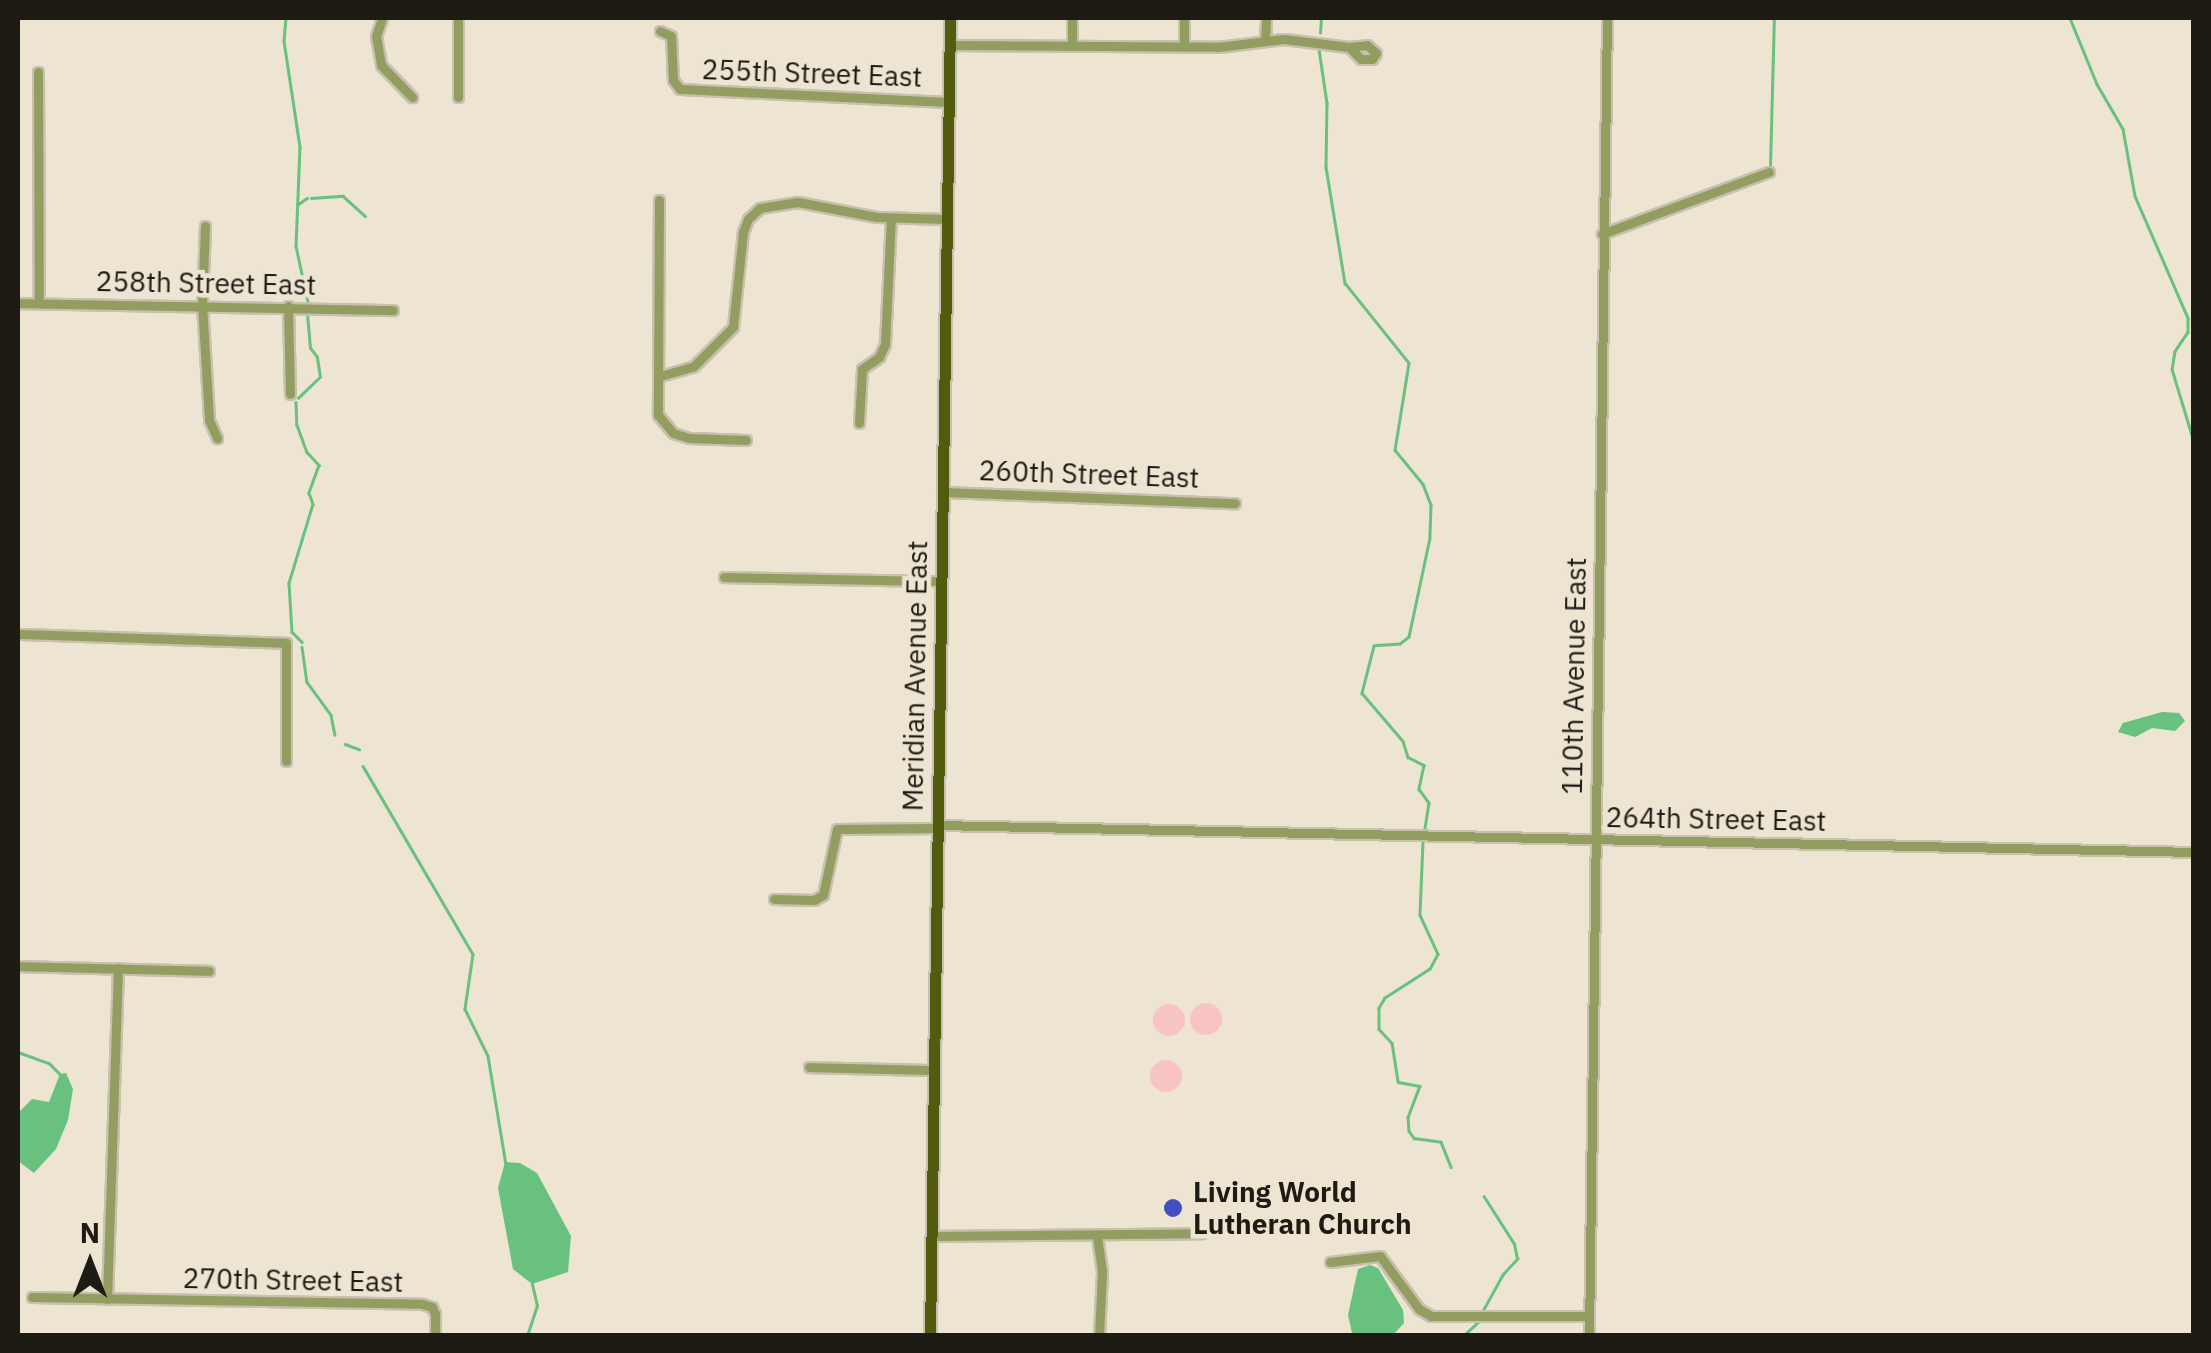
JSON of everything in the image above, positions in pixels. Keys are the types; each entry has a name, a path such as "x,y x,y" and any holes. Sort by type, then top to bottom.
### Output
{"main road":[{"name":"Meridian Avenue East","path":"930,1336 950,18"}],"street":[{"path":"382,18 376,31 384,70 412,97"},
{"path":"458,18 458,96"},
{"path":"1072,18 1072,46"},
{"path":"1184,18 1184,46"},
{"path":"1265,40 1266,18"},
{"name":"110th Avenue East","path":"1590,1336 1607,18"},
{"name":"255th Street East","path":"660,31 672,40 676,86 700,91 948,102"},
{"name":"255th Street East","path":"950,45 1229,47 1265,40 1349,47"},
{"path":"38,72 39,303"},
{"path":"1602,234 1768,172"},
{"path":"659,200 656,366 660,376 660,421 673,433 689,438 746,440"},
{"path":"660,376 694,366 733,327 743,232 755,211 773,202 798,202 891,218 946,219"},
{"path":"859,424 862,369 879,357 885,344 891,218"},
{"path":"205,226 202,304 209,420 217,438"},
{"name":"258th Street East","path":"18,303 393,310"},
{"path":"288,306 290,394"},
{"name":"260th Street East","path":"942,492 1235,503"},
{"path":"724,577 941,580"},
{"path":"18,634 286,643 286,761"},
{"name":"264th Street East","path":"774,899 814,900 823,895 828,884 832,839 838,828 2194,852"},
{"path":"18,966 209,971"},
{"path":"107,1299 118,968"},
{"path":"808,1068 934,1070"},
{"path":"932,1236 1202,1233"},
{"path":"1096,1236 1102,1272 1099,1336"},
{"path":"1330,1262 1380,1256 1420,1308 1431,1316 1590,1316"},
{"name":"270th Street East","path":"32,1296 432,1307 435,1336"}],"shaded area":[{"path":"2162,712 2179,713 2185,721 2175,731 2152,728 2135,737 2118,732 2123,723"},
{"path":"1206,1003 1217,1008 1222,1019 1217,1030 1206,1035 1195,1030 1190,1019 1195,1008"},
{"path":"1169,1004 1180,1009 1185,1020 1180,1031 1169,1036 1158,1031 1153,1020 1158,1009"},
{"path":"1166,1060 1177,1065 1182,1076 1177,1087 1166,1092 1155,1087 1150,1076 1155,1065"},
{"path":"66,1073 73,1089 68,1120 56,1149 34,1173 18,1161 18,1113 32,1099 49,1102 60,1074"},
{"path":"505,1162 520,1163 537,1173 571,1236 568,1272 532,1284 513,1269 498,1188"},
{"path":"1370,1265 1378,1268 1403,1310 1404,1323 1393,1335 1352,1333 1348,1315 1358,1269"}],"waterway":[{"path":"286,18 284,41 300,147 296,246 308,302"},
{"path":"1320,33 1321,18"},
{"path":"1770,167 1774,18"},
{"path":"2070,18 2097,84 2123,129 2135,196 2188,318 2188,332 2175,351 2172,369 2194,442"},
{"path":"1319,49 1327,103 1326,167 1345,283 1409,363 1395,450 1423,484 1431,505 1430,538 1409,637 1400,644 1374,646 1362,693 1403,741 1408,757 1424,765 1419,789 1429,803 1425,829"},
{"path":"311,198 343,196 365,216"},
{"path":"297,205 307,198"},
{"path":"298,398 320,377 317,357 310,348 307,312"},
{"path":"296,402 297,425 307,452 319,465 309,493 313,504 289,583 292,632 302,642"},
{"path":"302,647 307,682 331,715 335,735"},
{"path":"345,744 359,749"},
{"path":"363,766 473,954 465,1009 488,1056 506,1165"},
{"path":"1423,842 1420,915 1438,954 1430,969 1385,998 1379,1008 1379,1029 1392,1043 1398,1082 1420,1086 1408,1117 1409,1131 1414,1138 1441,1142 1451,1167"},
{"path":"18,1052 49,1063 60,1074"},
{"path":"1482,1312 1503,1274 1517,1259 1514,1244 1484,1197"},
{"path":"527,1336 537,1306 532,1285"},
{"path":"1463,1336 1479,1321"}],"place":[{"name":"Living World Lutheran Church","path":"1173,1208"}]}
